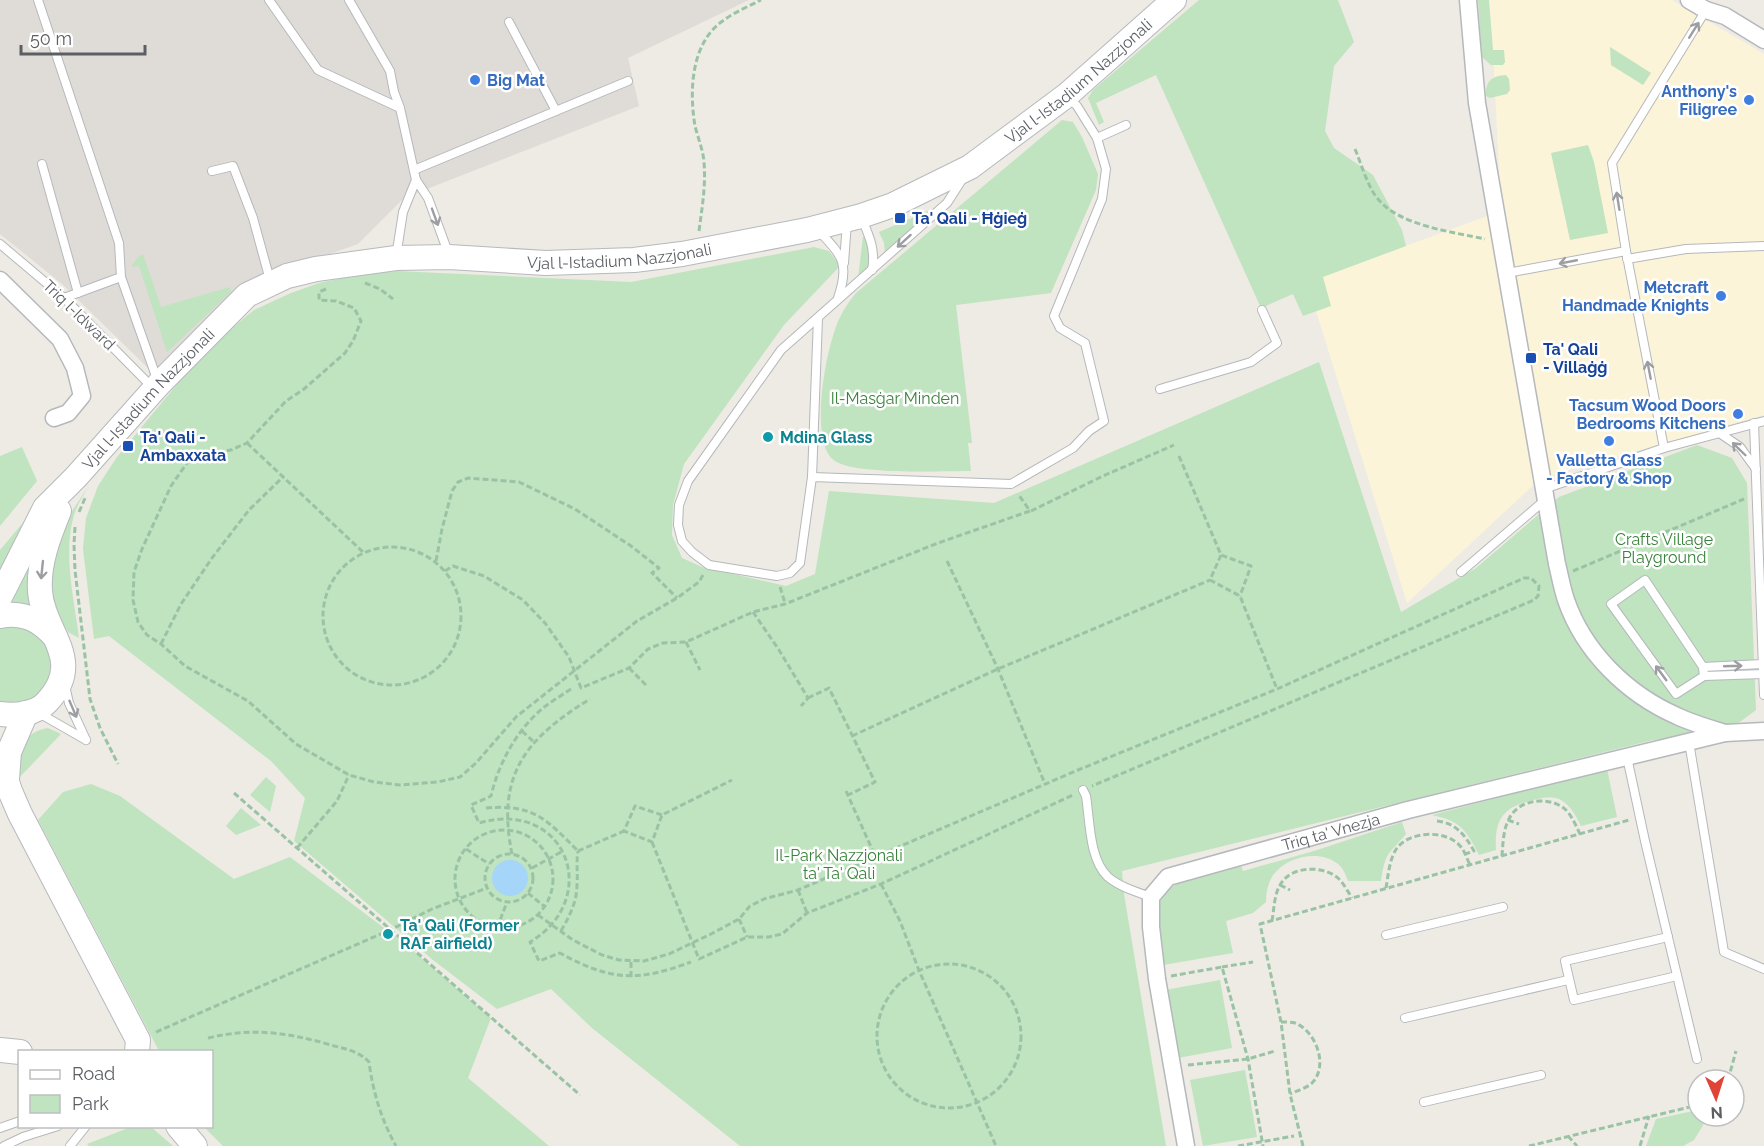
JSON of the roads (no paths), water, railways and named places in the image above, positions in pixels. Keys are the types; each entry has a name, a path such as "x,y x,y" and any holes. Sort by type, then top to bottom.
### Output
{"main road":[{"name":"Vjal l-Istadium Nazzjonali","path":"83,483 156,386 247,295 271,283 287,276 316,269 396,258 449,257 510,261 591,262 634,260 697,251 816,228 854,218 893,205 970,167 1067,95 1174,0"},
{"path":"0,597 45,508 83,483"},
{"path":"0,714 40,709 54,694 62,676 63,657 40,592 42,564 48,536 60,507 83,483"},
{"path":"0,616 11,614 29,616 45,625 56,639"},
{"path":"30,712 9,752 3,769 138,1046"},
{"path":"0,1050 18,1052"},
{"path":"180,1128 195,1146"}],"street":[{"path":"1468,0 1477,103 1557,564 1566,600 1581,631 1606,668 1643,696 1676,716 1725,733"},
{"path":"1689,0 1706,10 1725,16 1764,40"},
{"path":"0,280 60,339 75,368 82,396 68,413 54,418"},
{"name":"Triq ta' Vnezja","path":"1151,897 1168,877 1408,810 1725,733 1764,731"},
{"path":"1151,897 1151,927 1157,978 1186,1146"}],"lane":[{"path":"38,0 119,243 121,277 156,386"},
{"path":"269,0 318,70 400,108"},
{"path":"349,0 390,71 416,180 428,198 449,257"},
{"path":"1664,448 1612,163 1706,10"},
{"path":"509,22 556,111"},
{"path":"414,170 628,81"},
{"path":"812,477 1011,484 1073,448 1089,431 1104,421 1085,343 1060,328 1054,316 1102,199 1106,169 1097,138 1077,106 1067,95"},
{"path":"1097,138 1126,125"},
{"path":"42,164 78,293"},
{"path":"212,171 232,166 253,219 271,283"},
{"path":"818,318 812,477 800,563 790,573 777,576 709,565 682,541 678,525 679,505 688,481 781,350 947,202 970,167"},
{"path":"396,258 403,212 416,180"},
{"path":"854,218 872,243 874,257 872,270"},
{"path":"837,301 844,281 844,267 854,218"},
{"path":"816,228 839,254 844,267"},
{"name":"Triq l-Idward","path":"0,244 64,298 156,386"},
{"path":"1507,273 1627,255 1686,249 1764,246"},
{"path":"64,298 121,277"},
{"path":"1160,389 1251,362 1277,343 1262,310"},
{"path":"1461,572 1545,494 1664,448 1764,421"},
{"path":"1754,423 1764,694"},
{"path":"1718,432 1740,447 1756,469"},
{"path":"1703,672 1645,580 1611,604 1676,694 1703,672 1763,664"},
{"path":"1703,672 1763,674"},
{"path":"30,712 86,740 69,703 62,676"},
{"path":"1689,742 1724,952 1764,969"},
{"path":"1627,757 1698,1059"},
{"path":"1083,790 1099,865 1109,877 1125,887 1151,897"},
{"path":"1386,935 1503,907"},
{"path":"1668,937 1564,961 1568,981 1574,1000 1677,976"},
{"path":"1405,1017 1568,981"},
{"path":"1424,1102 1541,1075"},
{"path":"0,1128 18,1122"},
{"path":"4,1146 52,1128"},
{"path":"70,1146 84,1128"}],"water":[{"path":"510,860 523,865 528,878 523,891 510,896 497,891 492,878 497,865"}],"place":[{"name":"Big Mat","path":"475,80"},
{"name":"Anthony's Filigree","path":"1749,100"},
{"name":"Ta' Qali - Ħġieġ","path":"900,218"},
{"name":"Metcraft Handmade Knights","path":"1721,296"},
{"name":"Ta' Qali - Villaġġ","path":"1531,358"},
{"name":"Tacsum Wood Doors Bedrooms Kitchens","path":"1738,414"},
{"name":"Mdina Glass","path":"768,437"},
{"name":"Valletta Glass - Factory & Shop","path":"1609,441"},
{"name":"Ta' Qali - Ambaxxata","path":"128,446"},
{"name":"Ta' Qali (Former RAF airfield)","path":"388,934"}],"park label":[{"name":"Il-Masġar Minden","path":"895,398"},
{"name":"Crafts Village Playground","path":"1664,548"},
{"name":"Il-Park Nazzjonali ta' Ta' Qali","path":"839,864"}]}
